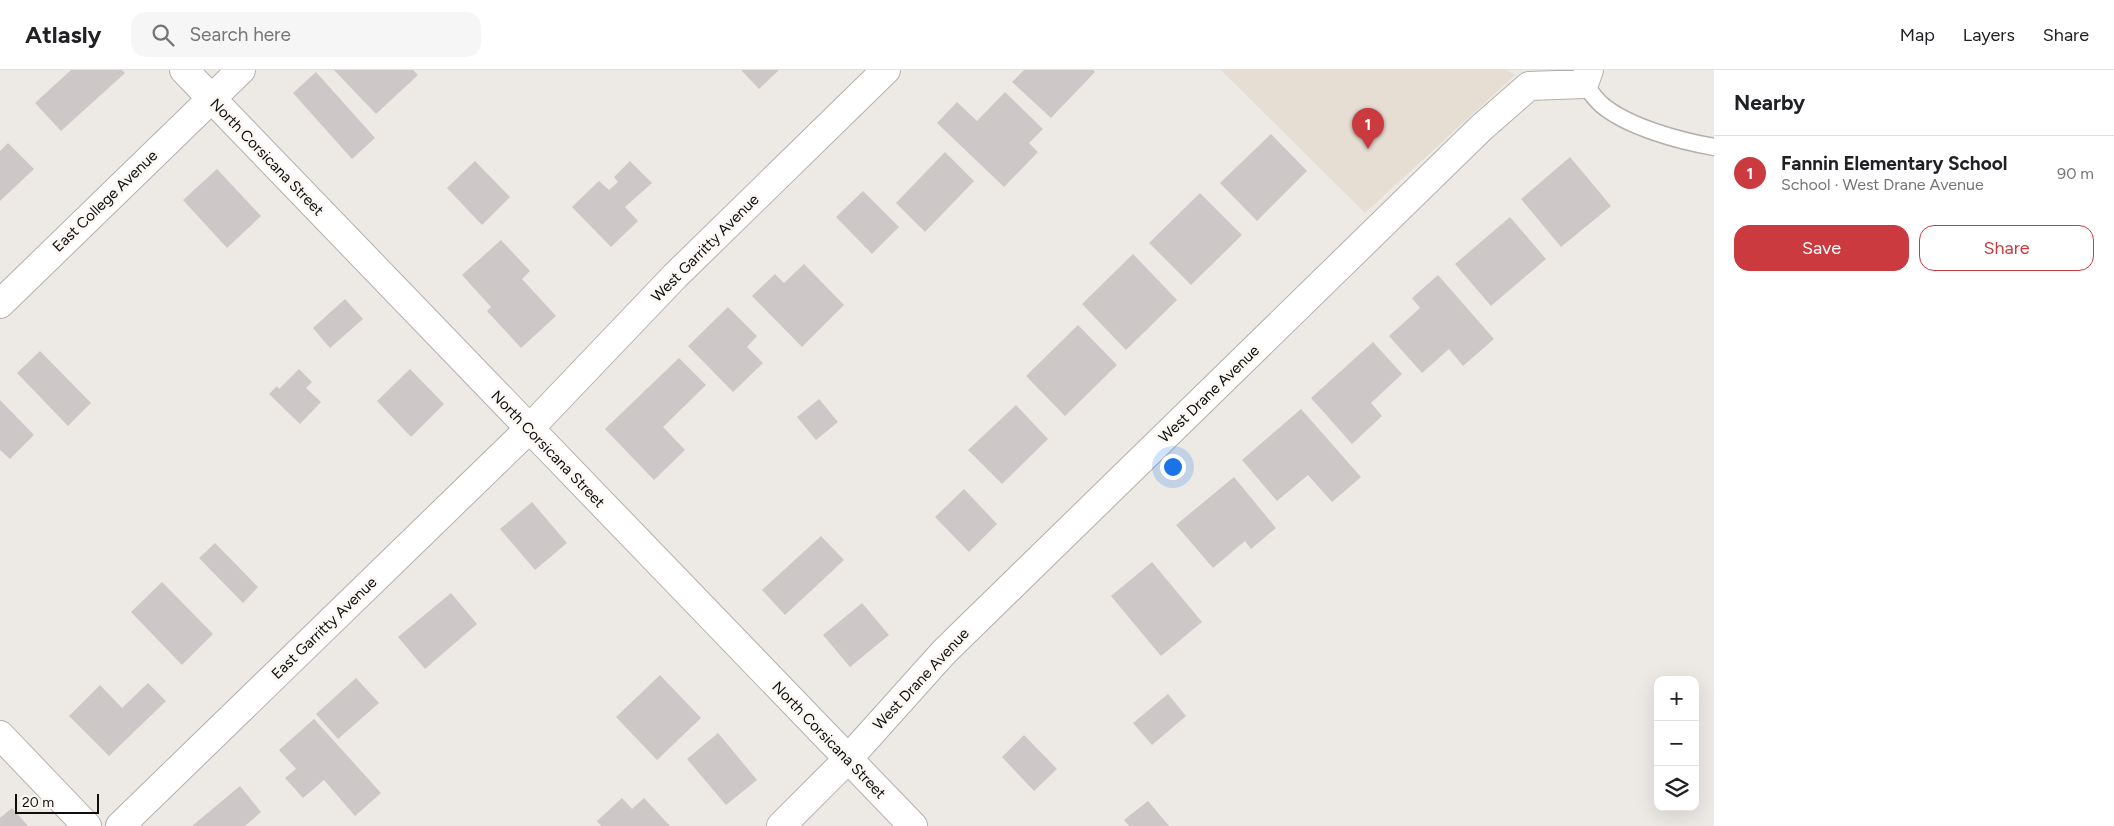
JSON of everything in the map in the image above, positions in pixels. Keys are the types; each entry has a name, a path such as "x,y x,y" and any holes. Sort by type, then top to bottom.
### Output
{"street":[{"name":"North Corsicana Street","path":"184,70 847,760 913,826"},
{"name":"East College Avenue","path":"0,304 241,70"},
{"name":"West Garritty Avenue","path":"529,429 675,276 886,70"},
{"name":"West Drane Avenue","path":"781,826 847,760 951,645 1481,128 1530,86 1586,77"},
{"name":"East Garritty Avenue","path":"120,826 529,429"},
{"path":"0,734 87,826"}],"lane":[{"path":"1586,77 1602,104 1624,120 1695,144 1714,147"}],"shaded area":[{"path":"1221,70 1507,70 1515,75 1365,213"}],"building":[{"path":"71,70 122,70 125,73 61,131 35,103"},
{"path":"334,70 413,70 418,75 376,114"},
{"path":"741,70 779,70 759,89"},
{"path":"1024,70 1093,70 1095,72 1051,118 1012,82"},
{"path":"316,72 375,138 352,159 293,93"},
{"path":"1005,92 1043,129 1029,143 1038,152 1004,187 937,123 957,102 977,121"},
{"path":"1271,134 1307,171 1257,221 1220,183"},
{"path":"8,143 34,169 0,201 0,151"},
{"path":"945,152 974,181 925,232 896,203"},
{"path":"1570,157 1611,206 1561,247 1521,199"},
{"path":"475,161 510,197 482,225 447,188"},
{"path":"630,161 652,183 625,207 638,221 611,247 572,207 599,181 609,190 618,182 614,177"},
{"path":"217,169 261,216 227,248 183,200"},
{"path":"863,191 899,227 872,254 836,217"},
{"path":"1200,193 1242,235 1191,285 1149,243"},
{"path":"1510,217 1546,259 1491,306 1455,264"},
{"path":"501,240 530,271 522,279 556,316 521,348 487,311 491,307 462,275"},
{"path":"1133,254 1177,300 1126,350 1082,304"},
{"path":"804,264 844,305 802,347 752,296 775,274 784,283"},
{"path":"1438,275 1494,339 1463,366 1449,349 1422,373 1389,336 1420,308 1412,298"},
{"path":"345,299 363,319 330,348 313,328"},
{"path":"728,307 757,336 747,347 763,363 733,392 688,346"},
{"path":"1078,325 1117,365 1065,416 1026,376"},
{"path":"1373,342 1402,374 1371,403 1382,416 1352,444 1311,398"},
{"path":"40,351 91,403 68,426 17,373"},
{"path":"679,358 706,385 663,427 685,450 654,480 605,429"},
{"path":"299,369 312,382 306,388 321,402 300,424 269,394 277,386 279,389"},
{"path":"410,369 444,404 411,437 377,401"},
{"path":"819,399 838,422 816,440 797,417"},
{"path":"0,400 34,435 10,459 0,450"},
{"path":"1016,405 1048,439 1002,484 968,450"},
{"path":"1301,409 1361,477 1332,502 1308,475 1277,501 1242,460"},
{"path":"1234,477 1276,528 1251,549 1245,541 1213,568 1176,525"},
{"path":"964,489 997,524 969,552 935,517"},
{"path":"532,502 567,543 535,570 500,529"},
{"path":"821,536 844,560 785,615 762,590"},
{"path":"215,543 258,587 243,603 199,558"},
{"path":"1152,562 1202,622 1161,656 1111,596"},
{"path":"162,582 213,634 182,665 131,612"},
{"path":"451,593 477,624 425,669 398,637"},
{"path":"862,603 889,635 850,667 823,635"},
{"path":"660,675 701,718 657,760 616,717"},
{"path":"356,678 379,703 338,739 316,714"},
{"path":"148,683 166,701 109,756 69,716 100,685 122,708"},
{"path":"1168,694 1186,716 1152,745 1133,723"},
{"path":"314,719 381,793 355,816 324,780 303,798 285,778 296,769 279,750"},
{"path":"718,733 757,780 726,805 687,759"},
{"path":"1024,735 1057,769 1034,791 1002,757"},
{"path":"240,786 261,812 245,826 192,826"},
{"path":"622,798 632,809 644,798 670,826 601,826 597,821"},
{"path":"1148,801 1169,826 1129,826 1124,820"},
{"path":"12,808 28,826 0,826 0,818"}],"place":[{"name":"Fannin Elementary School","path":"1368,149"}]}
